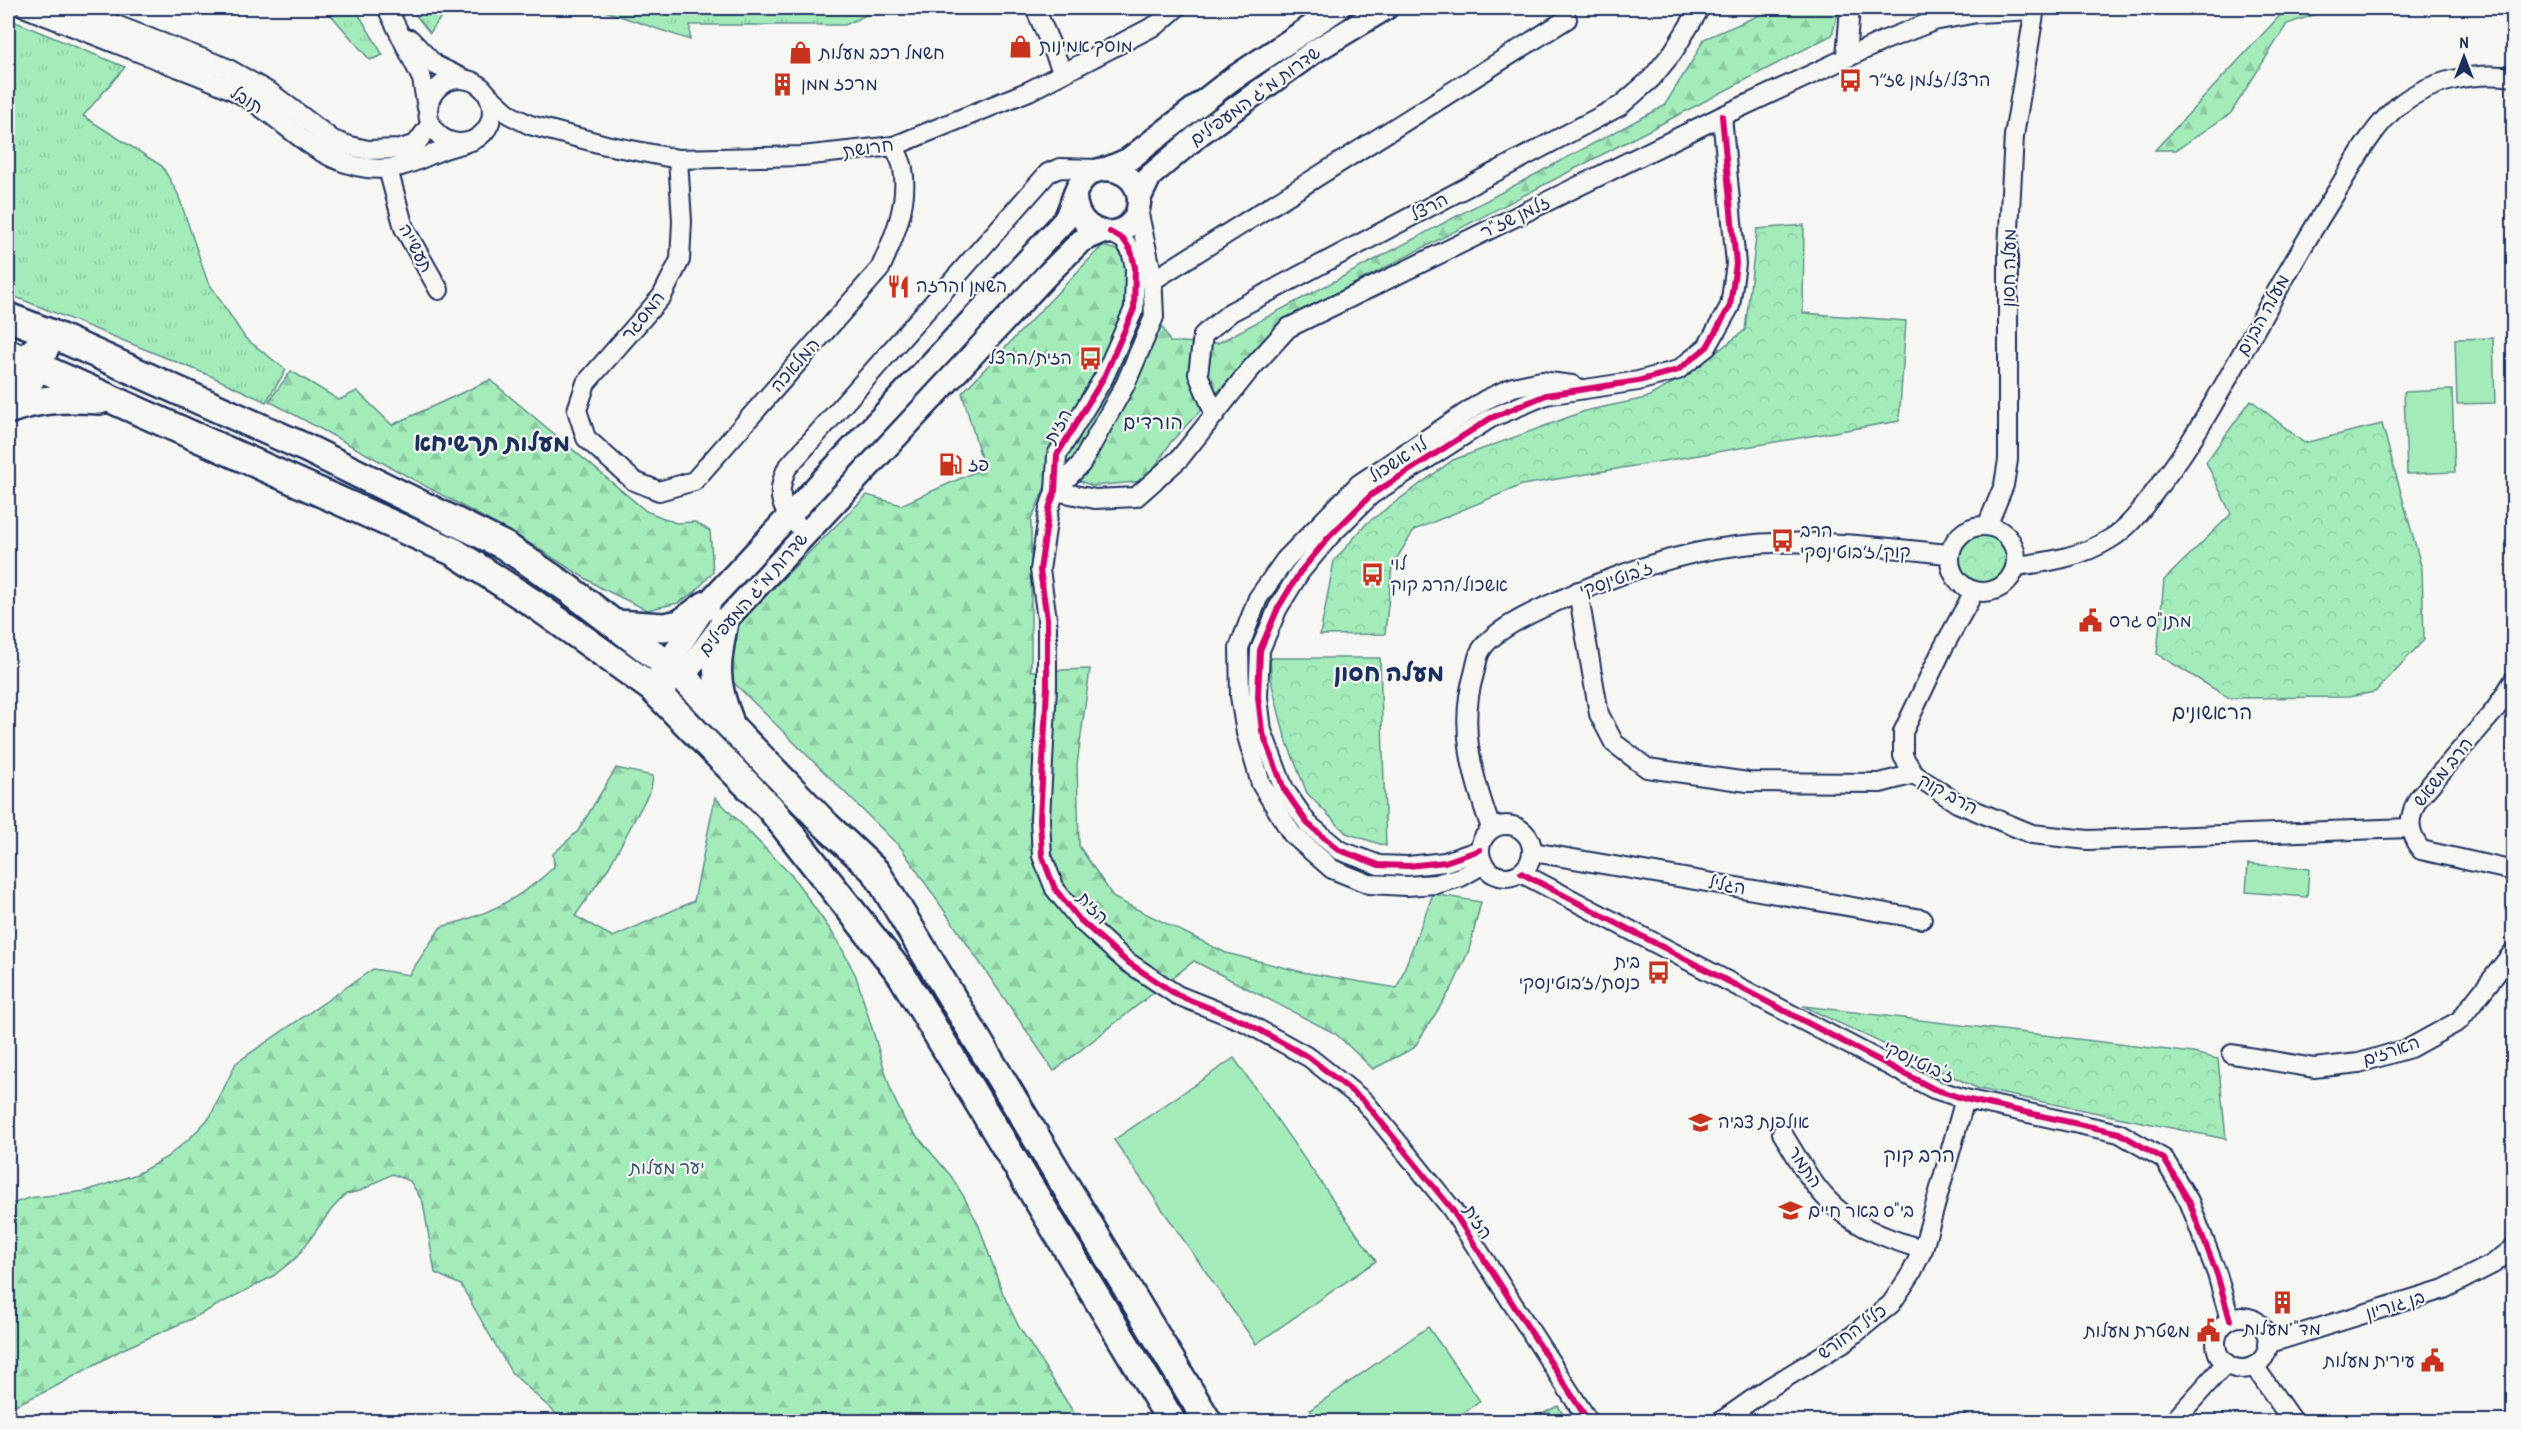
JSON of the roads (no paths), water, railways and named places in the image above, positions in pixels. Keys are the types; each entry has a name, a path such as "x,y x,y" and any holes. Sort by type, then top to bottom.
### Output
{"highway":[{"path":"8,317 52,334 306,448 505,546 570,590 674,670 827,826 876,872 1208,1422"},
{"path":"20,365 121,402 454,552 566,626 652,688 771,809 901,974 1172,1422"},
{"path":"8,409 30,402 62,398 121,402"},
{"path":"616,624 664,627 715,614 719,693 733,730"}],"main road":[{"name":"שדרות מ\"ג המעפילים","path":"1104,169 1128,160 1232,79 1339,8"},
{"name":"שדרות מ\"ג המעפילים","path":"1139,204 1150,176 1201,133 1315,51 1386,8"},
{"path":"1104,169 1120,171 1129,177 1137,188 1139,204 1126,226 1106,232 1091,229 1082,221 1075,208 1078,186 1088,174 1104,169"},
{"name":"שדרות מ\"ג המעפילים","path":"674,670 789,517 1059,227 1070,212 1075,196"},
{"name":"שדרות מ\"ג המעפילים","path":"715,614 806,533 1071,250 1081,241 1106,232"},
{"path":"8,409 23,393 20,365 52,334"},
{"path":"652,688 674,670"}],"street":[{"name":"תובל","path":"26,8 236,92 260,107 305,143 325,155 356,166 388,169 404,166 449,146 463,144"},
{"name":"תובל","path":"72,8 244,76 271,93 315,128 333,140 350,147 387,151 416,144 429,119"},
{"path":"1035,8 1063,73"},
{"name":"חרושת","path":"488,95 510,115 530,125 615,147 678,159 802,156 894,147 1029,91 1158,24 1176,8"},
{"name":"הרצל","path":"1215,415 1198,374 1203,335 1231,312 1620,106 1651,79 1673,52 1700,8"},
{"path":"1846,57 1850,8"},
{"name":"זלמן שז\"ר","path":"1055,491 1095,499 1136,497 1180,458 1249,371 1288,328 1885,39 1934,21 2001,10 2034,9"},
{"name":"מעלה חסון","path":"1987,526 2004,485 2008,460 2010,414 2008,248 2014,136 2034,9"},
{"path":"392,14 435,65 475,82 488,95 492,104 491,121 481,136 463,144 443,139 429,119 422,79 392,14"},
{"path":"1152,281 1567,19"},
{"name":"מעלה הבנים","path":"2016,566 2055,561 2087,552 2112,538 2134,518 2189,447 2303,244 2372,137 2397,107 2421,91 2457,77 2499,75 2514,77"},
{"path":"429,119 432,95 438,87 456,79 466,79"},
{"name":"לוי אשכול","path":"1482,857 1461,878 1436,884 1406,886 1369,884 1332,869 1292,834 1261,784 1246,733 1240,696 1239,648 1258,598 1285,560 1359,484 1485,400 1513,387 1541,381 1588,387 1638,381 1678,370 1707,347 1730,306 1736,264 1722,116"},
{"name":"חרושת","path":"481,136 497,128 530,125"},
{"name":"המלאכה","path":"604,454 634,481 660,490 694,481 880,269 896,234 903,198 903,168 894,147"},
{"name":"המסגר","path":"604,454 586,438 577,410 586,383 662,296 680,260 682,221 678,159"},
{"path":"806,533 789,517 780,498 779,489 788,468 1035,185 1048,173 1060,168 1104,169"},
{"name":"תעשייה","path":"388,169 404,228 440,290"},
{"name":"הזית","path":"1055,491 1081,464 1125,385 1154,317 1152,281 1139,204"},
{"name":"הזית","path":"1106,232 1124,240 1131,251 1135,267 1134,309 1104,377 1057,455 1055,491 1049,508 1040,570 1047,619 1047,687 1040,819 1042,856 1056,889 1079,919 1126,961 1177,995 1245,1022 1310,1058 1364,1101 1451,1208 1589,1422"},
{"path":"1987,526 2007,536 2016,555 2016,566 2005,585 1995,590 1974,592 1958,581 1952,573 1949,554 1952,544 1966,530 1987,526"},
{"name":"ז'בוטינסקי","path":"1491,828 1471,765 1466,724 1471,685 1481,650 1508,625 1578,591 1701,552 1736,546 1782,543 1866,545 1949,554"},
{"name":"הרב קוק","path":"1578,591 1599,714 1614,743 1647,768 1748,782 1880,783 1914,774 1957,803 2032,834 2088,840 2409,828"},
{"path":"1914,774 1903,756 1903,732 1943,648 1974,592"},
{"name":"הרב משאש","path":"2514,680 2495,710 2418,799 2410,813 2409,828 2421,850 2514,871"},
{"path":"1507,824 1515,826 1528,836 1533,852 1527,867 1521,873 1513,876 1496,875 1482,857 1481,842 1491,828 1507,824"},
{"name":"הגליל","path":"1533,852 1922,919"},
{"name":"ז'בוטינסקי","path":"1521,873 1934,1089 1965,1099 2119,1132 2164,1159 2189,1201 2217,1274 2230,1320"},
{"name":"הארזים","path":"2232,1054 2314,1068 2359,1063 2410,1048 2459,1021 2514,951"},
{"name":"כליל החורש","path":"1720,1422 1873,1320 1891,1304 1911,1274 1923,1249 1965,1099"},
{"name":"התמר","path":"1782,1132 1826,1198 1862,1227 1898,1243 1923,1249"},
{"name":"בן גוריון","path":"2268,1344 2444,1289 2493,1264 2514,1248"},
{"path":"2247,1317 2262,1327 2268,1344 2263,1357 2254,1366 2240,1369 2226,1364 2220,1357 2216,1341 2218,1332 2230,1320 2247,1317"},
{"path":"2173,1422 2226,1364"},
{"path":"2254,1366 2294,1422"}],"place":[{"name":"מוסך אמינות","path":"1021,46"},
{"name":"חשמל רכב מעלות","path":"801,53"},
{"name":"הרצל/זלמן שז״ר","path":"1851,80"},
{"name":"מרכז ממן","path":"783,84"},
{"name":"השמן והרזה","path":"898,286"},
{"name":"הזית/הרצל","path":"1090,358"},
{"name":"פז","path":"950,465"},
{"name":"הרב קוק/ז׳בוטינסקי","path":"1782,541"},
{"name":"לוי אשכול/הרב קוק","path":"1372,574"},
{"name":"מתנ\"ס גרס","path":"2091,621"},
{"name":"בית כנסת/ז׳בוטינסקי","path":"1658,972"},
{"name":"אולפנת צביה","path":"1700,1122"},
{"name":"בי\"ס באר חיים","path":"1790,1211"},
{"name":"מד\" מעלות","path":"2282,1303"},
{"name":"משטרת מעלות","path":"2208,1331"},
{"name":"עירית מעלות","path":"2433,1361"}],"district":[{"name":"הורדים","path":"1153,422"},
{"name":"מעלות תרשיחא","path":"492,443"},
{"name":"מעלה חסון","path":"1389,673"},
{"name":"הראשונים","path":"2212,712"},
{"name":"הרב קוק","path":"1919,1155"}],"park label":[{"name":"יער מעלות","path":"667,1168"}]}
